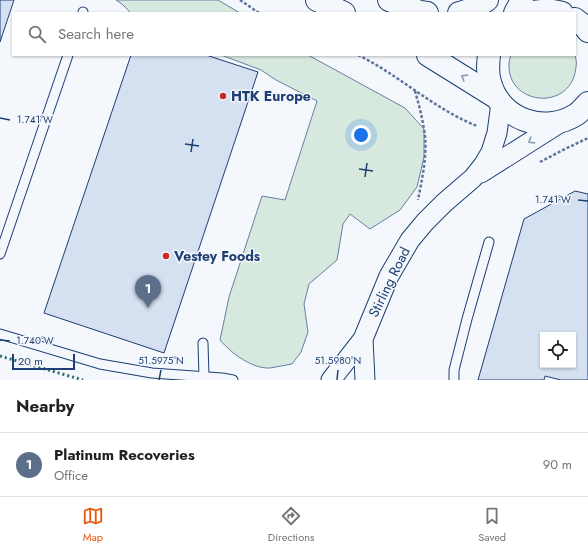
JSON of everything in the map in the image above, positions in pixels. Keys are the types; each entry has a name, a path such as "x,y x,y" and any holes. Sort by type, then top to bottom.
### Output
{"main road":[{"path":"317,0 342,12"},
{"path":"389,0 420,12"},
{"path":"464,12 487,0"},
{"path":"516,12 522,0"},
{"path":"533,12 542,10 549,12"},
{"path":"430,56 499,101 512,114 521,119 535,123 550,124 580,112"},
{"path":"490,56 488,66 490,83 499,101"}],"street":[{"name":"Stirling Road","path":"473,178 491,152 497,133 499,101"},
{"name":"Stirling Road","path":"331,380 362,339 389,276 410,240 444,202 473,178 580,112"},
{"name":"Stirling Road","path":"362,339 365,380"}],"lane":[{"path":"0,254 68,56"},
{"path":"454,380 454,370 467,318 489,242"},
{"path":"0,334 100,364 152,373 233,380"},
{"path":"203,343 204,377"}],"path":[{"path":"240,0 258,12"},
{"path":"360,56 372,62 455,116 497,133"},
{"path":"414,90 421,114 425,136 422,177 417,203"},
{"path":"520,148 534,164 588,138"}],"shaded area":[{"path":"116,0 218,0 238,12 130,12"},
{"path":"224,56 310,56 405,108 424,129 424,157 417,187 400,210 370,229 350,214 343,224 337,260 309,284 304,304 308,332 301,352 292,364 270,368 263,368 249,363 236,355 220,340 229,297 262,196 285,200 317,101 276,80 261,70"},
{"path":"511,56 575,56 576,66 572,82 564,91 553,97 540,98 528,95 518,89 511,78 509,61"}],"building":[{"path":"0,0 14,0 0,42"},
{"path":"131,56 209,56 258,72 164,353 44,313"},
{"path":"575,191 588,194 588,380 561,380 545,376 544,380 478,380 524,219"}],"hedge":[{"path":"0,356 83,380"}],"place":[{"name":"HTK Europe","path":"223,96"},
{"name":"Vestey Foods","path":"166,256"},
{"name":"Platinum Recoveries","path":"148,308"}]}
